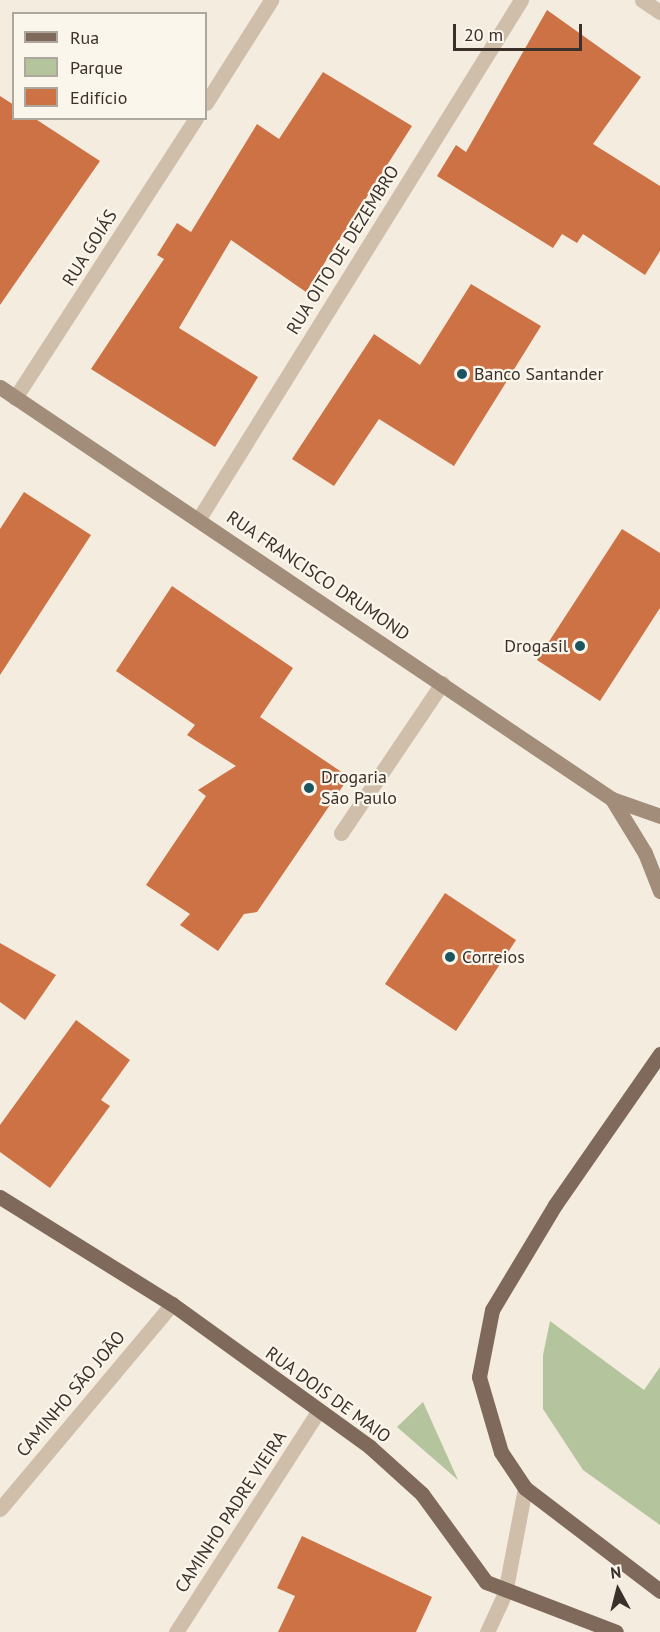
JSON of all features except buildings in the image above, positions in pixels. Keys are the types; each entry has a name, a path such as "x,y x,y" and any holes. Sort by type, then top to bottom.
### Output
{"main road":[{"name":"RUA FRANCISCO DRUMOND","path":"0,388 612,799 660,816"},
{"name":"RUA FRANCISCO DRUMOND","path":"612,799 645,853 660,891"},
{"path":"660,1054 555,1205 492,1310 481,1345 483,1399 501,1452 525,1488 660,1591"},
{"name":"RUA DOIS DE MAIO","path":"0,1197 172,1304 318,1412 370,1447 422,1494 473,1568 505,1593 616,1632"}],"street":[{"path":"207,101 271,0"},
{"name":"RUA OITO DE DEZEMBRO","path":"198,520 520,0"},
{"path":"642,0 660,12"},
{"name":"RUA GOIÁS","path":"15,398 195,120"},
{"path":"340,833 442,683"},
{"name":"CAMINHO SÃO JOÃO","path":"0,1509 172,1304"},
{"name":"CAMINHO PADRE VIEIRA","path":"176,1632 318,1412"},
{"path":"487,1632 505,1593 525,1488"}],"green space":[{"path":"550,1321 644,1390 660,1367 660,1525 583,1470 543,1409 543,1355"},
{"path":"423,1402 458,1480 397,1427"}],"place":[{"name":"Banco Santander","path":"462,374"},
{"name":"Drogasil","path":"580,646"},
{"name":"Drogaria São Paulo","path":"309,788"},
{"name":"Correios","path":"450,957"}]}
